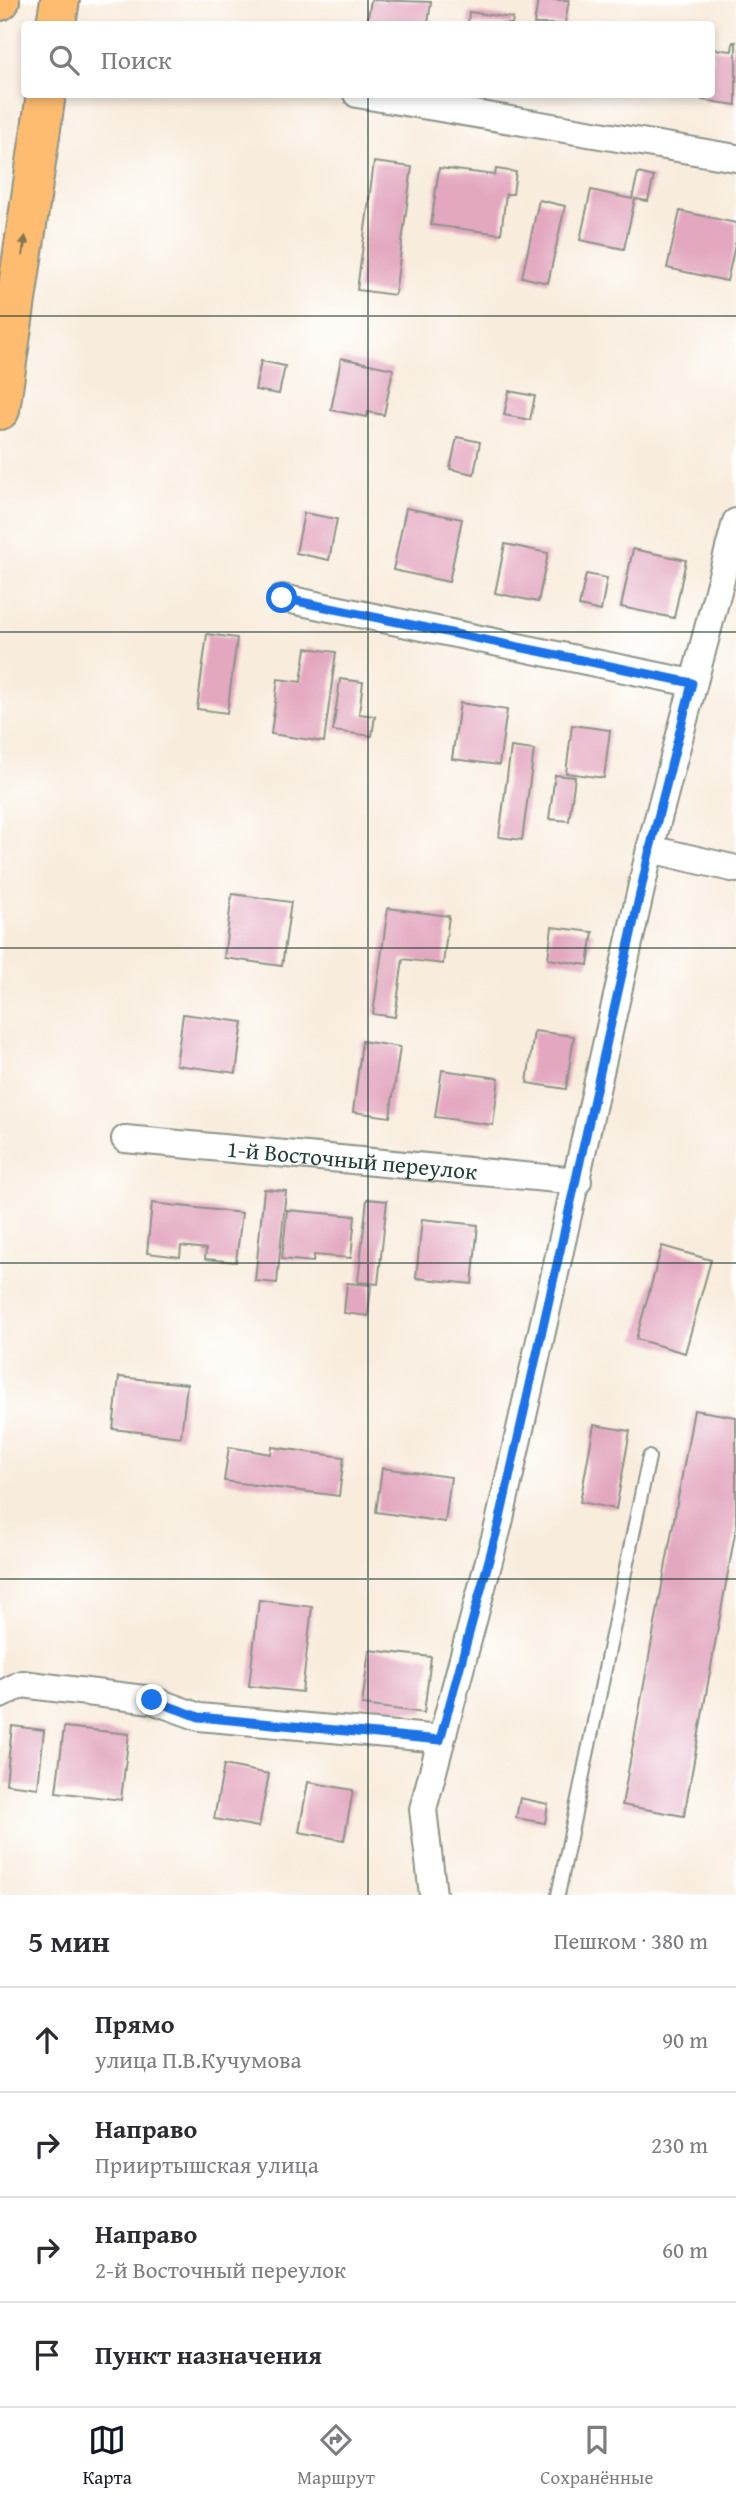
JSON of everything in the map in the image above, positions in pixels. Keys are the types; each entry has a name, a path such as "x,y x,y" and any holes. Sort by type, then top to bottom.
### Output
{"main road":[{"path":"56,21 60,0"},
{"path":"0,410 45,98"}],"street":[{"path":"381,98 736,158"},
{"path":"433,1895 423,1809 499,1523 578,1181 650,849 736,522"},
{"path":"282,598 692,683"},
{"path":"650,849 736,869"},
{"name":"1-й Восточный переулок","path":"125,1139 578,1181"},
{"path":"0,1695 22,1684 152,1700 199,1717 440,1740"}],"lane":[{"path":"558,1895 649,1457"}],"building":[{"path":"371,0 431,2 428,21 368,21"},
{"path":"538,0 569,0 566,21 534,21"},
{"path":"469,12 513,18 512,21 468,21"},
{"path":"733,42 736,42 736,105 702,100 715,98 715,49 732,51"},
{"path":"374,162 412,167 395,295 357,290"},
{"path":"439,168 495,175 496,169 516,172 513,194 506,194 501,234 431,225"},
{"path":"638,173 654,177 648,201 635,199 624,249 580,240 591,190 632,199"},
{"path":"539,200 565,206 548,283 522,277"},
{"path":"680,211 736,223 736,241 727,281 667,268"},
{"path":"341,358 393,369 384,415 368,412 367,417 331,410"},
{"path":"261,361 285,366 279,394 255,390"},
{"path":"509,391 535,396 530,420 504,415"},
{"path":"457,437 480,442 474,474 450,469"},
{"path":"406,508 462,519 449,582 393,570"},
{"path":"304,513 337,519 329,560 296,553"},
{"path":"505,544 548,553 538,602 495,593"},
{"path":"633,549 686,560 674,618 621,607"},
{"path":"586,574 607,578 601,611 579,606"},
{"path":"207,634 237,638 227,713 197,709"},
{"path":"306,648 336,652 324,742 271,734 278,679 301,682"},
{"path":"340,679 363,682 359,714 375,716 372,736 333,731"},
{"path":"460,703 507,710 499,765 452,759"},
{"path":"572,725 610,730 604,778 566,773"},
{"path":"511,747 534,750 522,840 499,837"},
{"path":"555,775 575,777 569,821 549,819"},
{"path":"232,894 291,902 282,966 224,958"},
{"path":"388,908 449,916 443,964 403,959 395,1017 373,1014"},
{"path":"552,927 593,932 588,965 548,959"},
{"path":"183,1014 243,1022 236,1073 176,1065"},
{"path":"534,1031 574,1036 566,1089 527,1083"},
{"path":"362,1041 400,1047 390,1117 353,1112"},
{"path":"442,1070 499,1078 493,1125 435,1117"},
{"path":"264,1189 286,1191 277,1283 255,1281"},
{"path":"367,1199 387,1201 378,1284 358,1282"},
{"path":"152,1203 242,1213 236,1262 205,1259 206,1249 181,1246 180,1257 147,1253"},
{"path":"287,1210 355,1216 351,1258 314,1255 313,1262 282,1259"},
{"path":"422,1219 478,1225 472,1284 416,1278"},
{"path":"662,1246 711,1260 685,1353 636,1339"},
{"path":"347,1283 371,1285 368,1316 344,1313"},
{"path":"119,1377 187,1384 181,1437 113,1429"},
{"path":"694,1410 736,1417 736,1528 684,1816 622,1805"},
{"path":"594,1425 630,1431 616,1509 580,1502"},
{"path":"229,1447 271,1454 272,1447 344,1457 339,1496 224,1481"},
{"path":"382,1468 451,1477 445,1522 376,1512"},
{"path":"259,1600 312,1607 302,1692 249,1686"},
{"path":"369,1650 431,1657 424,1713 362,1705"},
{"path":"12,1726 44,1730 38,1788 6,1784"},
{"path":"64,1727 129,1734 121,1800 56,1792"},
{"path":"224,1765 269,1774 259,1827 214,1819"},
{"path":"308,1782 353,1790 344,1840 299,1832"},
{"path":"520,1798 548,1804 545,1823 516,1818"}],"route":[{"path":"152,1700 199,1717 440,1740 499,1523 578,1181 650,849 692,683 282,598"}]}
